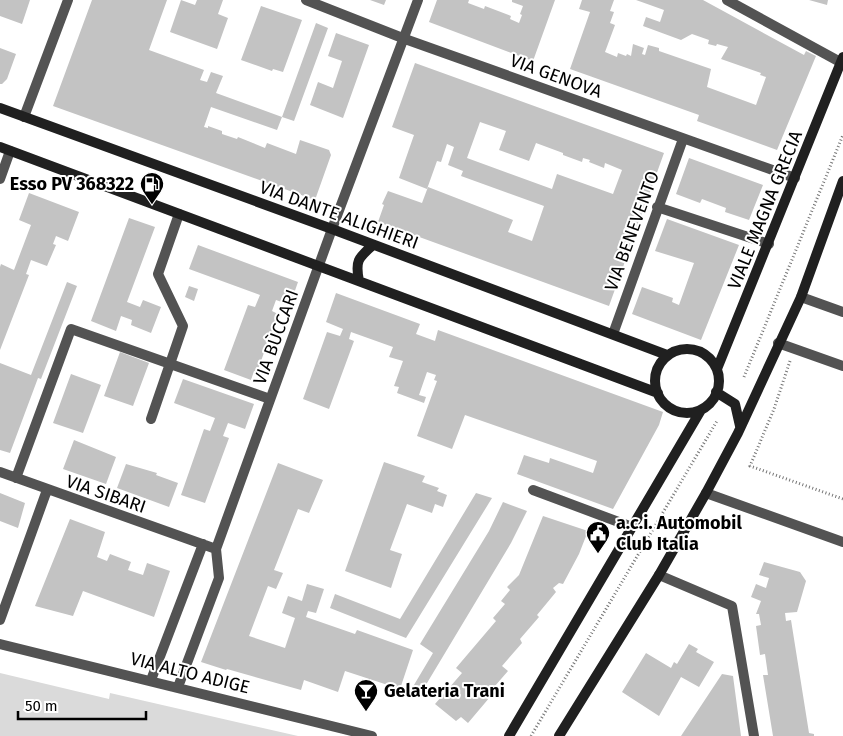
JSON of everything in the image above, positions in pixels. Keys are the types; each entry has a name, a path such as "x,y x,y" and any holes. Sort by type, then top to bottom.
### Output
{"main road":[{"name":"VIALE MAGNA GRECIA","path":"716,392 719,383 717,369 843,61"},
{"name":"VIA DANTE ALIGHIERI","path":"0,108 332,229 667,355"},
{"path":"0,147 658,393"},
{"path":"559,736 659,575 706,493 801,297 843,181"},
{"path":"359,281 356,267 360,256 373,245"},
{"path":"701,410 686,413 672,410 661,400 655,387 658,367 667,355 681,349 695,350 708,357 717,369"},
{"path":"509,736 701,410 714,399 716,392 735,404 740,426"}],"street":[{"path":"24,117 68,0"},
{"name":"VIA GENOVA","path":"306,0 405,39 795,178"},
{"name":"VIA BÙCCARI","path":"178,687 219,578 216,549 332,229 405,39 418,0"},
{"path":"727,0 843,61"},
{"name":"VIA BENEVENTO","path":"613,334 683,139"},
{"path":"0,180 10,151"},
{"path":"657,207 769,244"},
{"path":"151,420 183,326 158,274 179,214"},
{"path":"801,297 843,312"},
{"path":"16,478 71,329 270,400"},
{"path":"778,343 843,366"},
{"name":"VIA SIBARI","path":"0,472 216,549"},
{"path":"0,620 48,490"},
{"path":"533,490 632,528"},
{"path":"706,493 843,542"},
{"path":"151,680 203,544"},
{"path":"659,575 732,606 754,736"},
{"name":"VIA ALTO ADIGE","path":"0,644 372,736"}],"path":[{"path":"744,377 843,135"},
{"path":"794,349 774,409 750,466 843,499"},
{"path":"531,736 717,421"}],"shaded area":[{"path":"0,673 109,699 110,693 298,736 0,736"}],"building":[{"path":"0,0 30,0 22,24 0,16"},
{"path":"92,0 167,0 149,50 204,70 200,80 207,82 211,72 223,76 216,93 282,117 277,130 211,107 204,127 208,128 208,126 222,131 222,134 237,139 238,137 265,148 267,143 296,154 300,140 329,150 331,155 315,200 53,106"},
{"path":"181,0 195,5 197,0 223,0 218,14 228,18 217,49 170,32"},
{"path":"370,0 386,0 384,5"},
{"path":"437,0 469,0 468,3 484,9 485,6 511,16 510,19 519,23 523,6 512,2 512,0 555,0 533,61 429,22"},
{"path":"582,0 614,0 610,11 614,12 610,23 615,25 605,52 617,57 618,53 631,56 633,44 644,48 642,54 645,55 648,45 659,48 659,51 711,69 707,87 756,105 766,77 760,75 761,73 721,59 728,47 708,44 709,40 692,34 681,40 643,26 646,17 660,22 664,10 636,0 703,0 804,55 806,51 816,56 777,150 697,121 699,115 570,69 590,12 579,9"},
{"path":"809,0 828,0 827,5"},
{"path":"261,6 302,20 283,72 273,69 272,71 241,60"},
{"path":"316,23 328,28 294,121 282,117"},
{"path":"336,33 369,45 343,118 310,105 318,82 333,88 342,61 328,56"},
{"path":"0,48 16,54 7,79 2,84 0,84"},
{"path":"415,63 664,153 609,306 378,222 384,205 382,204 388,191 422,203 428,187 513,220 508,232 532,241 544,206 461,176 463,171 448,165 454,147 447,144 441,162 437,161 427,189 399,178 414,135 392,127","holes":["480,122 506,131 499,150 529,161 536,143 582,162 583,158 604,168 605,163 622,170 613,194 557,174 552,189 467,158"]},
{"path":"689,158 763,185 749,220 725,212 726,208 702,199 700,203 676,194"},
{"path":"29,193 79,212 68,241 56,236 53,244 56,245 47,266 31,260 26,274 29,275 0,350 0,267 1,264 14,270 31,225 19,220"},
{"path":"129,218 155,227 127,302 140,307 143,300 161,307 151,333 131,325 132,320 121,316 116,331 91,321"},
{"path":"667,219 739,245 701,340 632,314 642,287 673,298 672,302 679,305 694,263 655,251"},
{"path":"198,245 298,282 290,305 276,300 272,311 278,314 257,372 254,371 251,380 224,370 248,305 255,307 260,295 189,269"},
{"path":"67,282 77,286 41,379 38,378 10,453 0,450 0,363 31,375"},
{"path":"189,286 198,289 194,301 185,297"},
{"path":"336,293 420,324 416,334 435,341 438,330 663,412 659,425 613,509 517,474 524,455 549,463 550,458 593,473 597,461 465,415 452,449 417,436 437,381 434,380 436,375 427,372 419,395 426,397 424,403 397,393 399,387 394,386 403,361 389,357 393,347 351,332 349,339 354,341 329,409 303,399 327,332 340,336 343,329 326,322"},
{"path":"120,352 149,363 133,406 104,396"},
{"path":"71,374 101,385 83,433 53,423"},
{"path":"183,379 254,404 245,429 228,423 223,436 229,438 205,503 181,495 204,429 210,431 215,418 174,403"},
{"path":"74,440 116,457 106,484 63,469"},
{"path":"384,462 425,476 422,482 439,488 437,491 447,495 443,507 435,504 432,513 407,504 390,550 402,554 391,588 345,571"},
{"path":"278,463 323,480 309,513 298,509 274,570 283,573 276,589 268,586 249,636 285,648 295,618 282,613 288,596 302,601 307,584 324,589 316,613 308,611 306,617 355,634 357,630 413,650 400,689 345,671 338,692 304,680 301,690 201,662"},
{"path":"126,464 157,473 156,475 178,483 169,507 117,488"},
{"path":"0,493 25,503 18,528 0,521"},
{"path":"476,493 492,498 406,638 330,608 335,594 400,619"},
{"path":"503,502 527,511 511,543 418,698 408,695 433,653 420,644 489,531"},
{"path":"543,516 588,531 579,554 563,584 559,583 553,588 556,592 537,615 539,617 520,639 522,643 502,666 508,671 488,694 490,697 468,723 461,717 456,721 435,704 462,673 456,668 496,621 493,618 505,604 501,601 510,590 507,587 519,575"},
{"path":"70,519 105,532 97,557 107,561 110,554 131,562 128,570 143,575 147,563 170,571 154,617 83,591 73,616 35,606"},
{"path":"764,562 800,572 806,581 797,612 785,613 786,621 791,620 809,733 814,734 814,736 773,736 763,675 768,675 765,654 760,655 756,626 761,625 759,614 756,614 761,601 751,597 756,584 766,588 769,578 759,575"},
{"path":"689,644 698,649 696,652 714,662 699,687 681,677 659,716 622,692 646,653 671,668 674,662 677,664"},
{"path":"722,674 733,676 741,736 681,736"}],"place":[{"name":"Esso PV 368322","path":"152,205"},
{"name":"a.c.i. Automobil Club Italia","path":"598,554"},
{"name":"Gelateria Trani","path":"366,712"}]}
